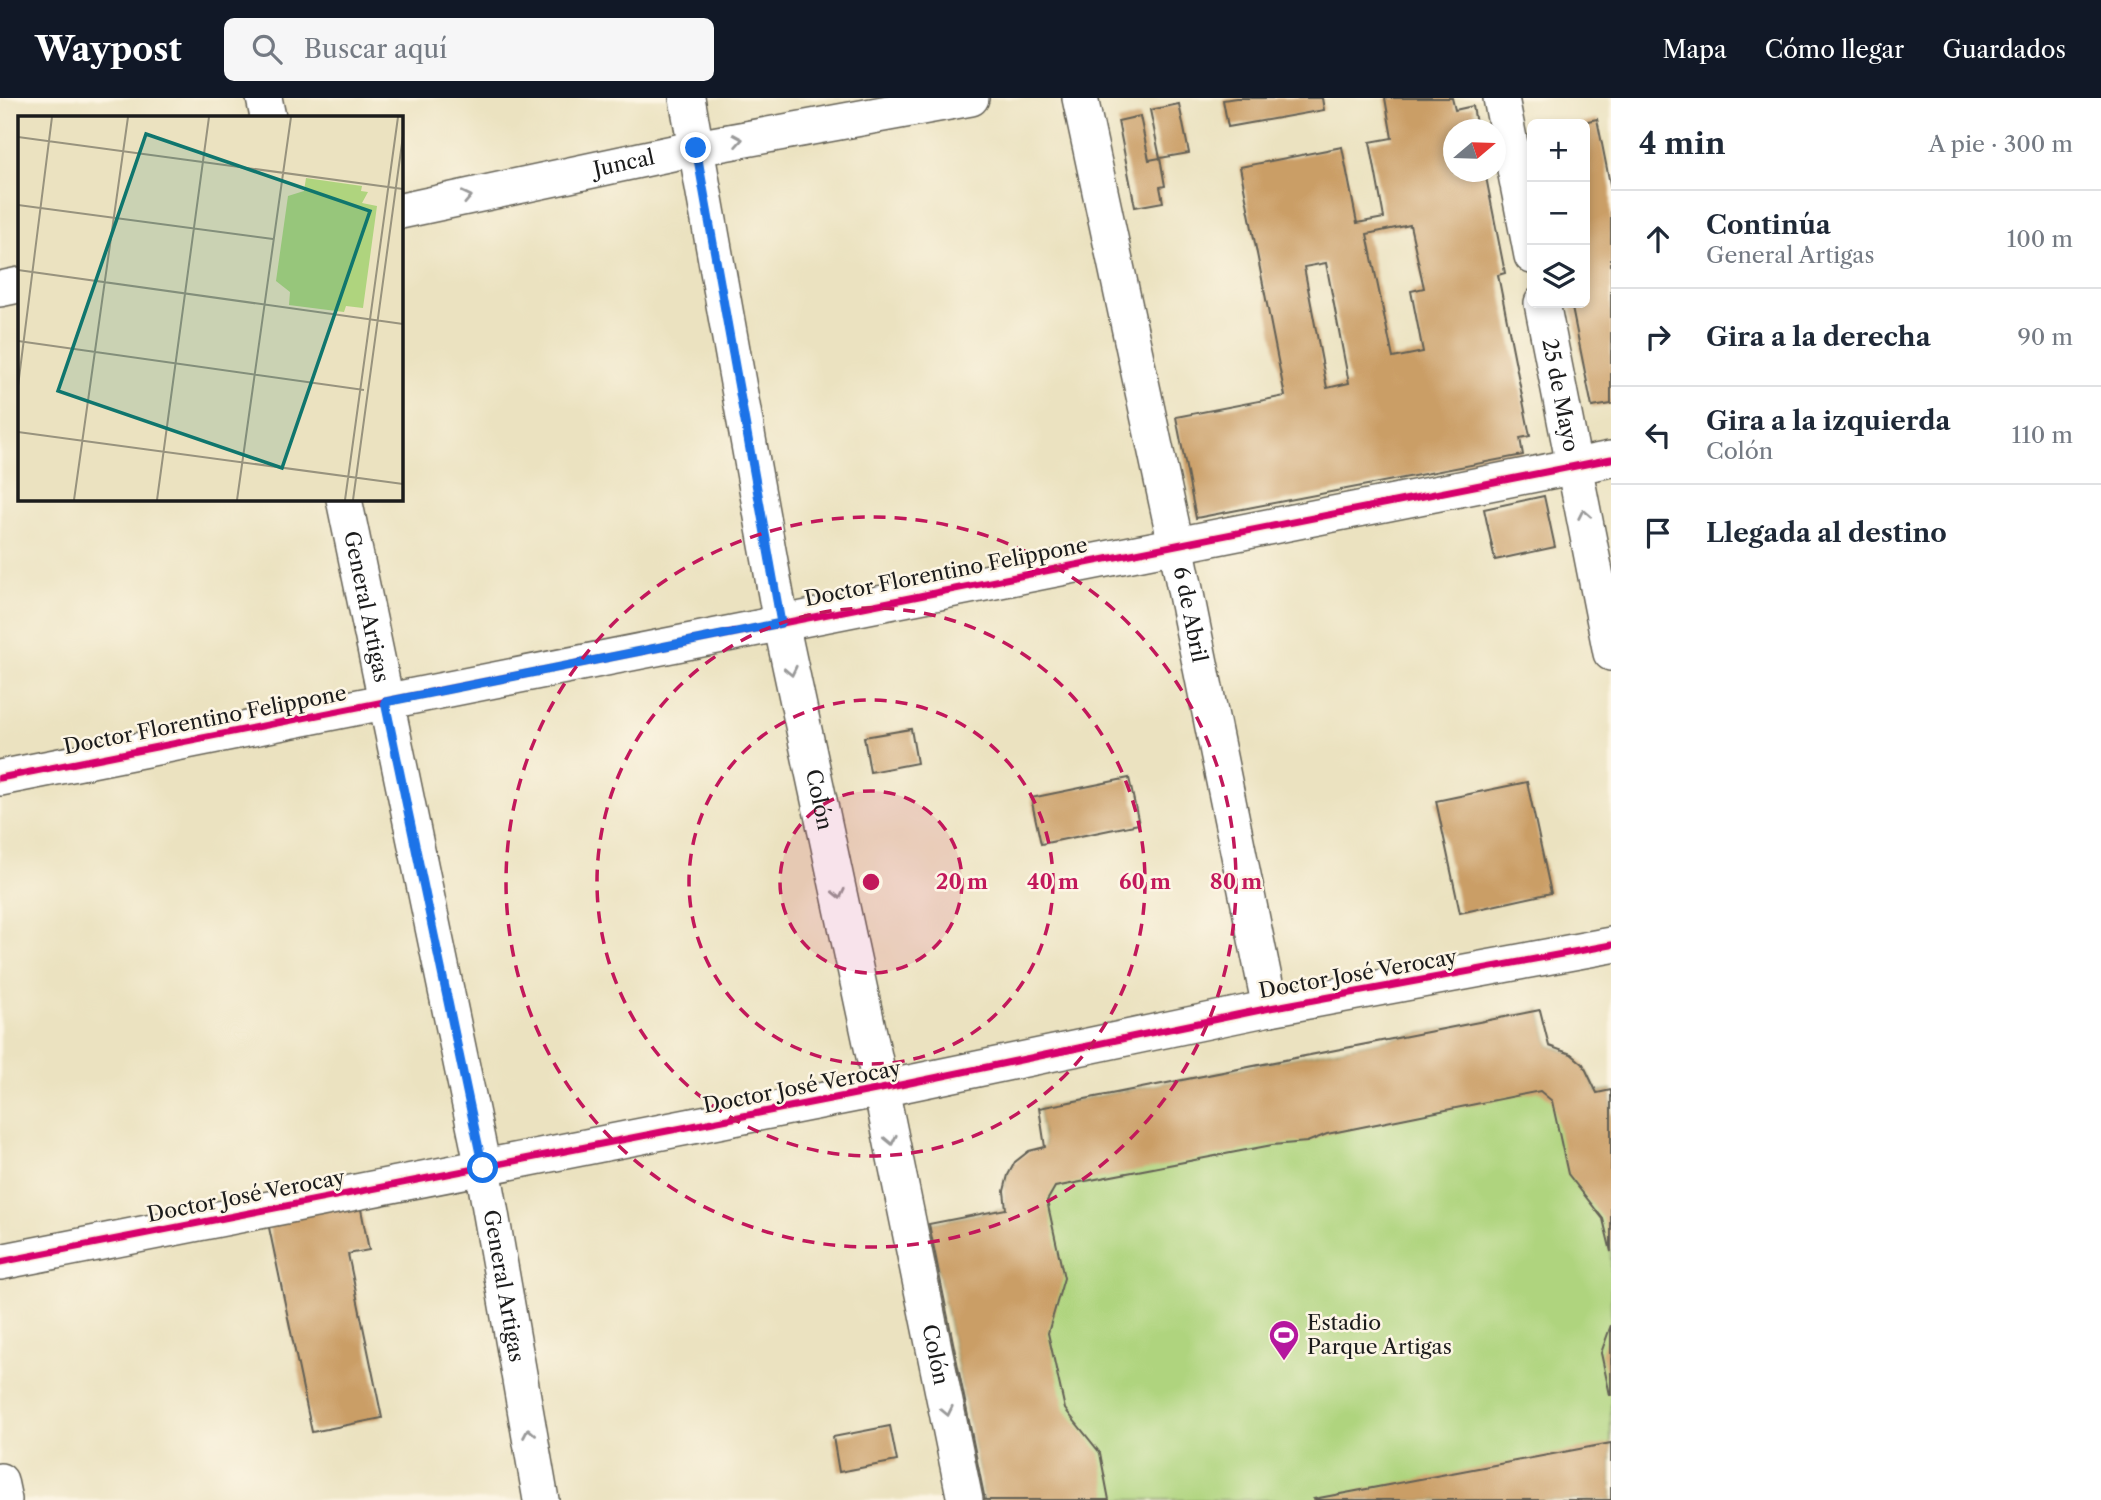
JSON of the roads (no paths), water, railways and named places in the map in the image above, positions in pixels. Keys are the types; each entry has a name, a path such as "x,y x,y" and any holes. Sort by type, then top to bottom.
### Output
{"street":[{"path":"264,98 268,116"},
{"name":"Colón","path":"687,98 781,623 881,1089 965,1500"},
{"name":"Juncal","path":"402,211 696,148 971,98"},
{"name":"6 de Abril","path":"1080,98 1176,545 1270,1008"},
{"path":"1501,98 1530,245"},
{"path":"0,289 18,285"},
{"name":"25 de Mayo","path":"1543,308 1611,653"},
{"name":"Doctor Florentino Felippone","path":"0,779 1611,459"},
{"name":"General Artigas","path":"344,500 483,1168 541,1500"},
{"name":"Doctor José Verocay","path":"0,1262 881,1089 1270,1008 1611,945"},
{"path":"0,1481 4,1500"}],"place":[{"name":"Estadio Parque Artigas","path":"1284,1362"}]}
